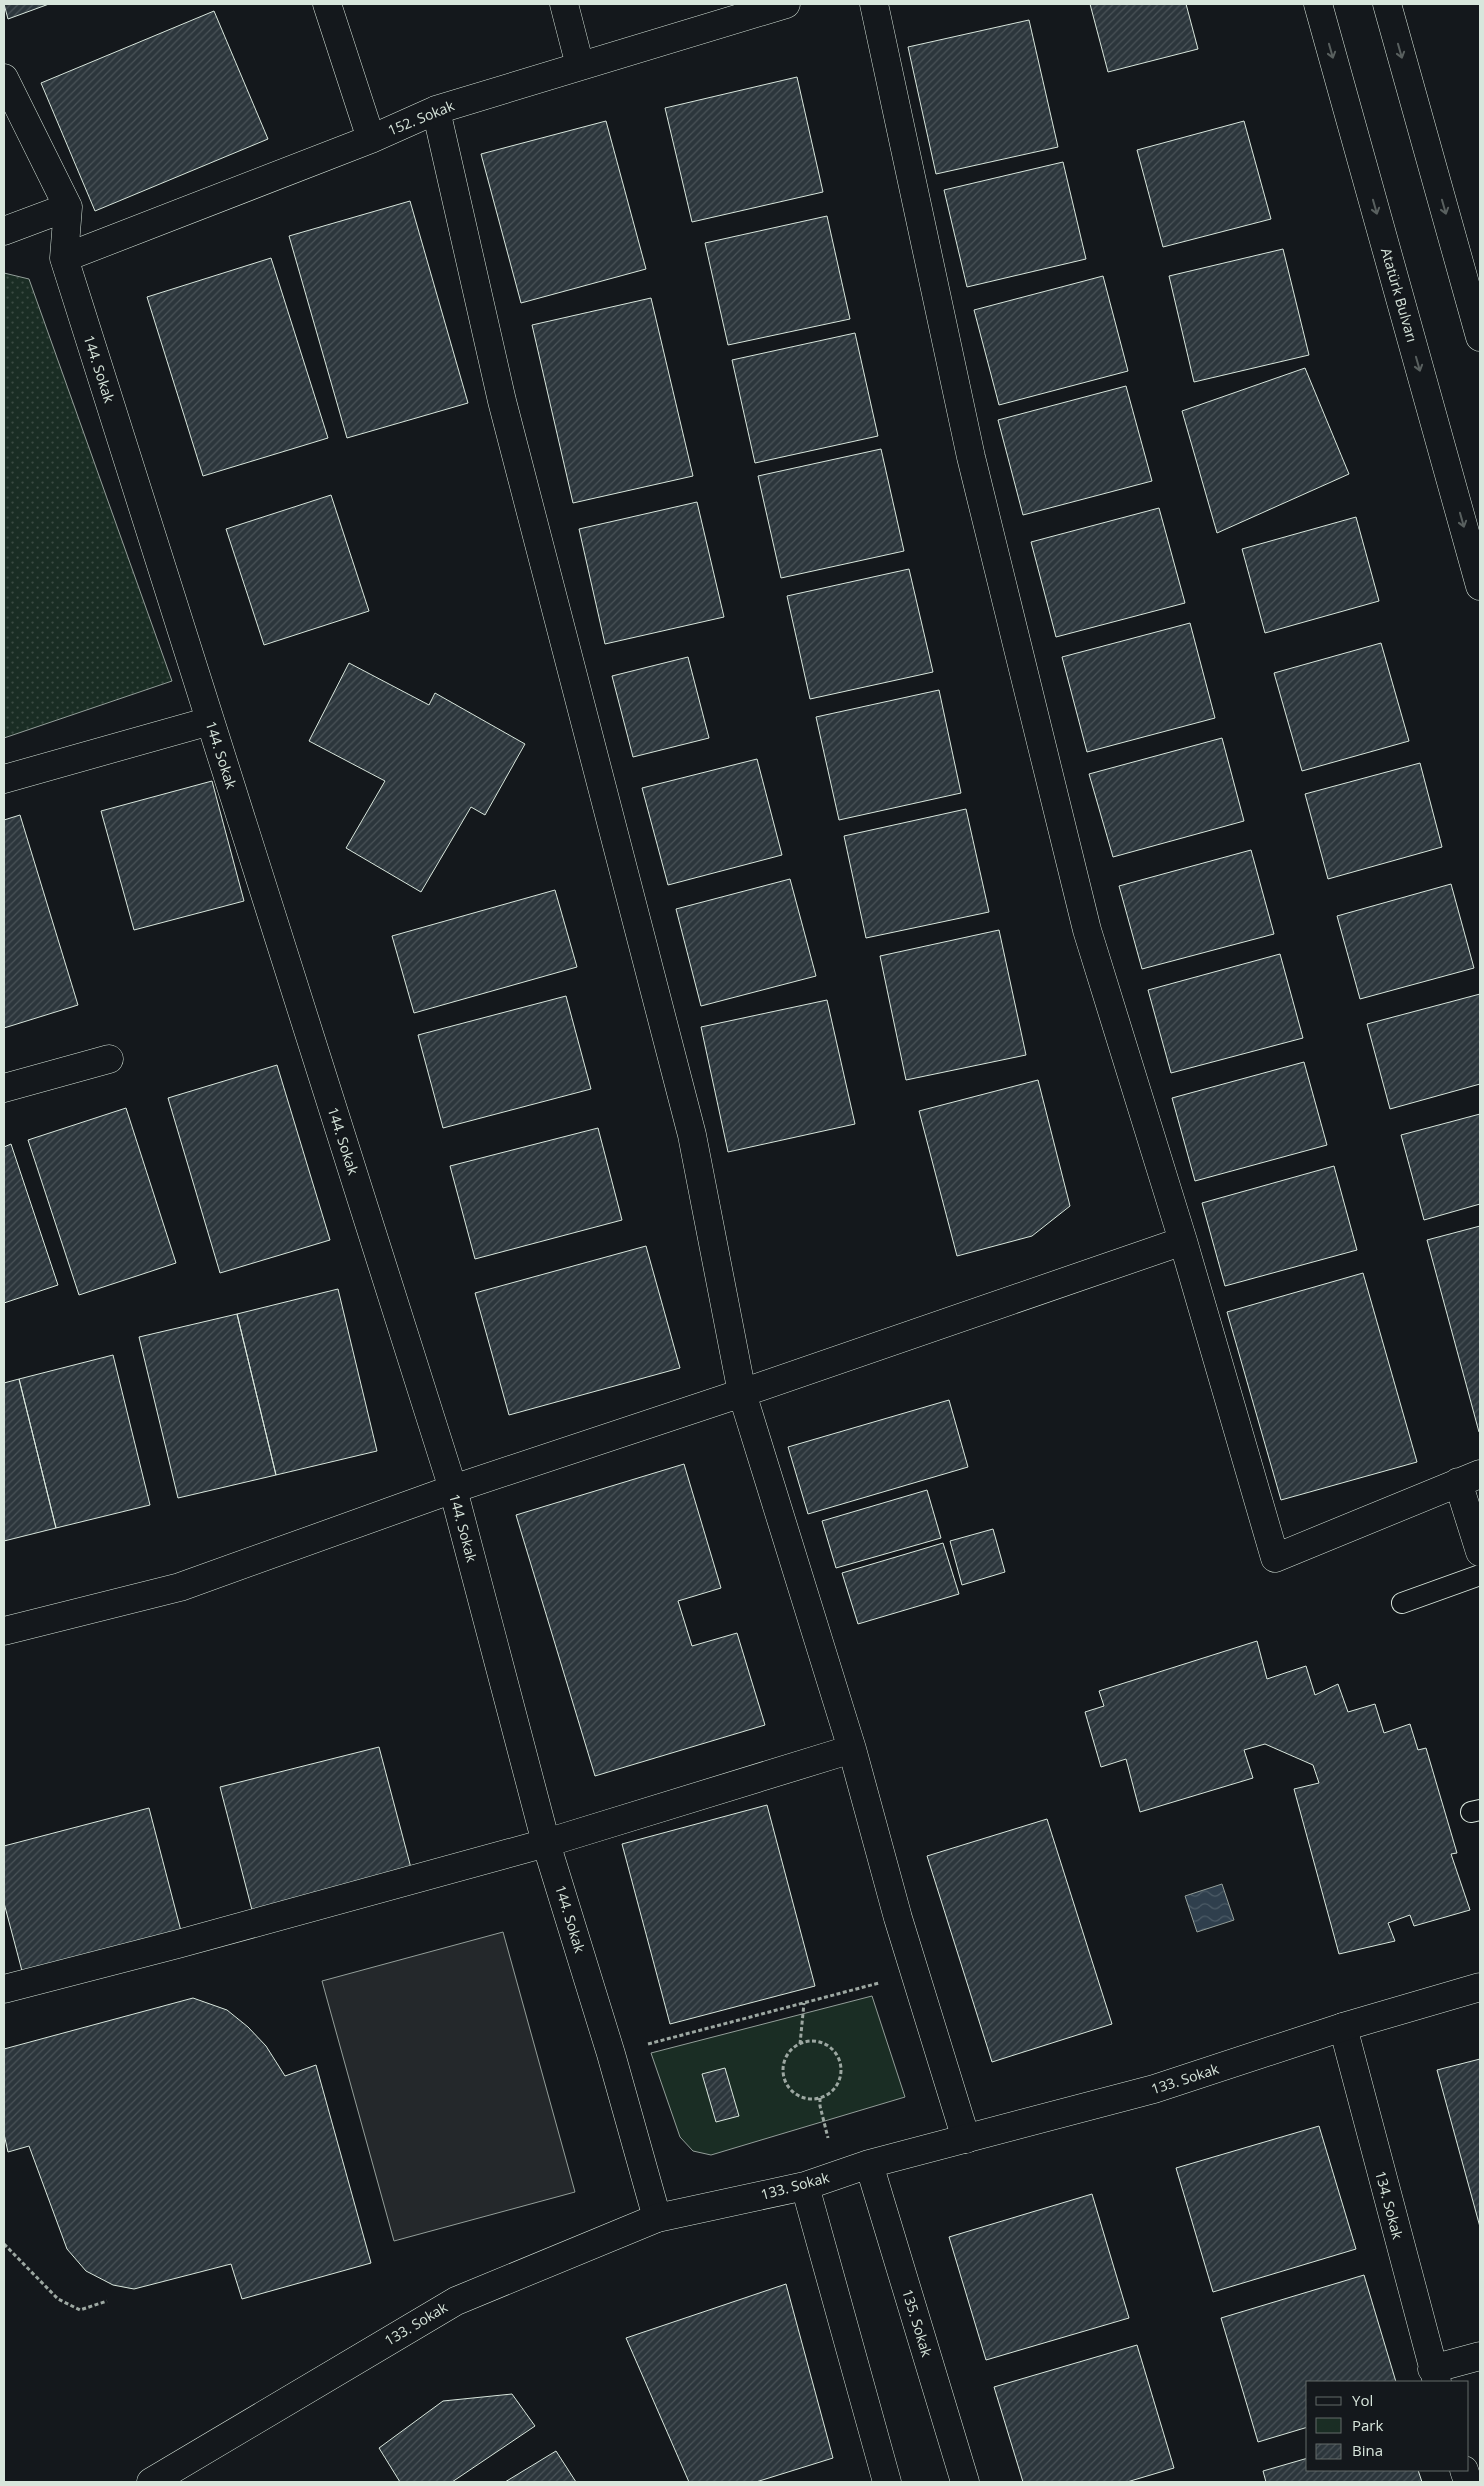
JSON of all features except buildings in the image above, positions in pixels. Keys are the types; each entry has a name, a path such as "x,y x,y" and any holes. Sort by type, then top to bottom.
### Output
{"main road":[{"path":"327,4 371,139"},
{"path":"564,4 580,66"},
{"name":"152. Sokak","path":"64,258 371,139 436,110 786,4"},
{"path":"874,4 971,457 1087,930 1183,1241 1275,1558 1469,1478 1480,1552"},
{"name":"Atatürk Bulvarı","path":"1318,4 1480,586"},
{"path":"1387,4 1480,337"},
{"path":"4,78 68,207 4,231"},
{"path":"436,110 502,401 692,1135 742,1393 852,1749 914,1973 966,2139"},
{"name":"144. Sokak","path":"68,207 64,258 453,1489 546,1843 611,2054 657,2218"},
{"path":"4,779 210,721"},
{"path":"4,1088 110,1059"},
{"path":"4,1631 180,1587 453,1489 742,1393 1183,1241"},
{"path":"4,1989 178,1944 546,1843 852,1749"},
{"name":"133. Sokak","path":"151,2482 456,2301 657,2218 805,2186 869,2164 1154,2089 1343,2027 1480,1987"},
{"name":"134. Sokak","path":"1343,2027 1434,2376"},
{"name":"135. Sokak","path":"869,2164 965,2482"},
{"path":"805,2186 887,2482"},
{"path":"1434,2376 1480,2356"}],"lane":[{"path":"1402,1603 1480,1575"}],"path":[{"path":"611,2054 914,1973"},
{"path":"800,2044 812,2041 824,2044 834,2051 840,2062 841,2073 838,2084 830,2093 820,2098 806,2099 793,2091 785,2079 784,2064 790,2051 800,2044 804,2002"},
{"path":"4,2244 58,2300 80,2310 107,2300"}],"green space":[{"path":"4,273 29,279 172,681 4,738"},
{"path":"872,1996 905,2097 711,2155 693,2151 680,2137 651,2053"}],"shaded area":[{"path":"503,1932 575,2192 394,2241 322,1981"}],"water":[{"path":"1222,1884 1234,1920 1197,1932 1185,1896"}]}
